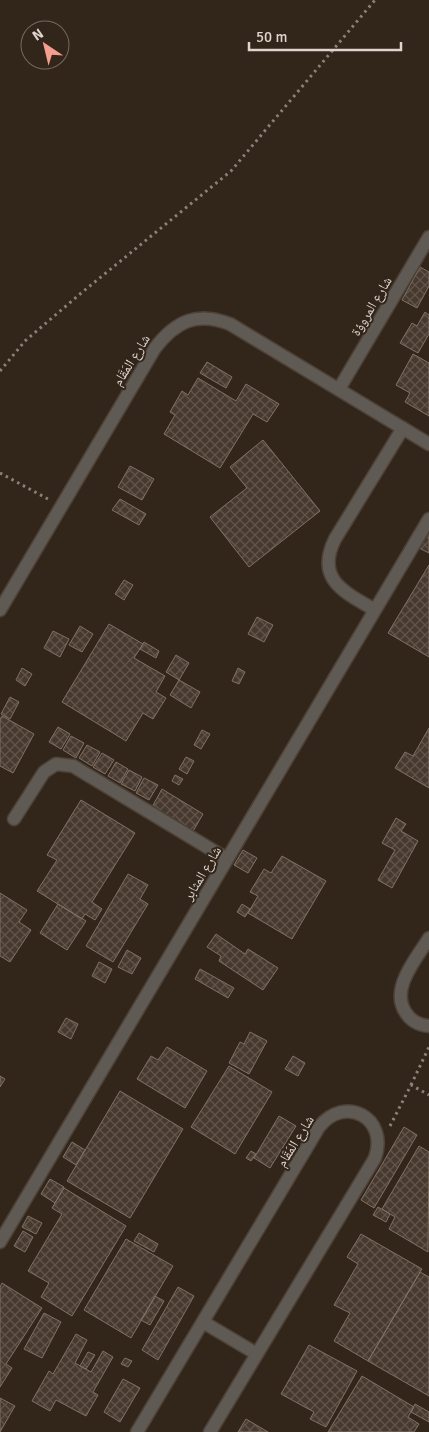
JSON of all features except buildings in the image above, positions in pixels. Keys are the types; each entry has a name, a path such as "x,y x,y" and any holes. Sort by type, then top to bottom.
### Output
{"street":[{"name":"شارع المروؤة","path":"339,390 429,237"},
{"name":"شارع المَقَام","path":"0,610 155,348 171,330 180,324 198,318 210,318 230,324 429,444"},
{"path":"375,610 337,586 329,569 328,559 335,538 403,428"},
{"name":"شارع المثابر","path":"0,1242 429,519"},
{"path":"14,819 44,772 56,764 73,766 227,859"},
{"path":"429,938 407,974 400,991 403,1008 407,1016 414,1022 429,1026"},
{"name":"شارع المَقَام","path":"137,1432 325,1120 341,1112 349,1111 366,1117 377,1131 378,1149"},
{"path":"210,1432 375,1158 378,1149"},
{"path":"203,1322 257,1354"}],"path":[{"path":"0,371 25,341 231,171 375,0"},
{"path":"0,473 61,507"},
{"path":"378,1149 429,1047"},
{"path":"411,1085 429,1096"}]}
